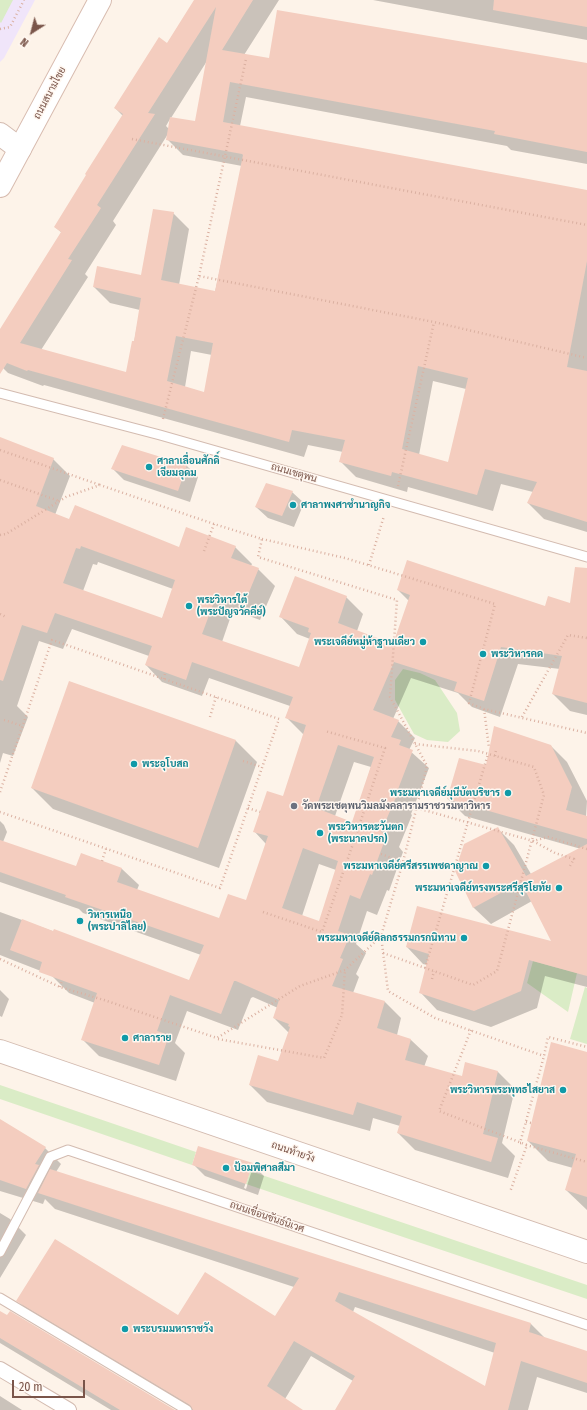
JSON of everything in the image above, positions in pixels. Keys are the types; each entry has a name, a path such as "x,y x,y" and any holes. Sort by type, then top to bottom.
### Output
{"street":[{"name":"ถนนสนามไชย","path":"0,186 100,0"},
{"path":"0,134 20,149"},
{"name":"ถนนท้ายวัง","path":"0,1051 587,1252"},
{"path":"0,1369 69,1410"}],"lane":[{"name":"ถนนเชตุพน","path":"0,393 160,435 587,557"},
{"name":"ถนนเขื่อนขันธ์นิเวศ","path":"0,1252 50,1157 68,1150 587,1325"},
{"path":"0,1298 187,1410"}],"path":[{"path":"0,29 10,27 24,0"},
{"path":"166,411 199,276 246,60"},
{"path":"132,139 587,224"},
{"path":"199,276 434,322 587,358"},
{"path":"396,491 434,322"},
{"path":"0,450 214,524 262,538 345,558 495,604 469,703 484,709 587,733"},
{"path":"0,480 59,501"},
{"path":"0,535 6,534 66,497 100,485"},
{"path":"369,565 385,513"},
{"path":"204,551 214,524"},
{"path":"262,538 258,557 397,600 390,697 427,766 403,862 380,936 388,991 435,1018 544,1056"},
{"path":"0,614 6,617"},
{"path":"522,718 568,635 587,638"},
{"path":"0,792 52,640 279,719 220,888 0,812"},
{"path":"164,679 165,673"},
{"path":"210,717 216,697"},
{"path":"484,709 489,748"},
{"path":"4,720 23,726"},
{"path":"263,912 322,932 353,844 385,748 326,731"},
{"path":"383,953 473,985 497,971 533,841 544,795 534,767 478,751 415,744"},
{"path":"495,756 496,750"},
{"path":"425,968 488,754"},
{"path":"243,761 262,767"},
{"path":"248,808 260,812"},
{"path":"416,808 533,841 555,853 574,859 570,866"},
{"path":"533,841 548,837 587,849"},
{"path":"102,861 106,849"},
{"path":"381,854 403,862"},
{"path":"217,1038 300,986 345,970 380,936"},
{"path":"0,959 60,987 104,1000 217,1038 324,1058 342,1015 345,970"},
{"path":"432,979 434,971"},
{"path":"60,987 62,981"},
{"path":"470,1030 439,1111 520,1143 587,1162"},
{"path":"520,1143 548,1037 587,1047"},
{"path":"526,1122 531,1123"},
{"path":"510,1192 527,1145"}],"shaded area":[{"path":"0,0 35,0 4,58 0,62"}],"green space":[{"path":"0,0 13,0 1,23 0,22"},
{"path":"403,669 420,673 435,680 457,713 460,731 448,742 427,740 414,734 395,700 395,680"},
{"path":"533,961 577,973 568,1012 527,983"},
{"path":"585,987 587,988 587,1044 570,1039"},
{"path":"0,1085 196,1152 192,1165 0,1099"},
{"path":"250,1171 587,1285 587,1299 246,1184"}],"building":[{"path":"194,0 253,0 222,50 269,58 277,10 587,63 587,152 494,134 495,131 230,82 223,122 587,190 587,261 567,367 587,371 587,522 527,503 537,482 485,469 477,495 392,472 391,476 339,462 345,440 292,430 289,442 28,370 27,371 7,363 0,374 0,329 61,232 54,227 123,114 114,108 159,37 167,43","holes":["216,7 195,121 170,117 166,140 243,155 215,291 161,280 174,212 153,209 141,275 97,266 93,287 141,298 134,341 132,341 126,372 20,343 72,260 68,259 101,208 97,205 155,114 148,113","176,336 213,343 204,392 167,381","418,366 468,378 448,462 402,449"]},
{"path":"494,0 587,0 587,27 493,10"},
{"path":"0,437 54,458 36,506 69,519 75,505 179,547 186,527 236,546 231,558 259,568 244,604 217,594 202,634 299,667 311,633 308,632 309,628 279,617 295,576 347,596 338,623 393,644 410,595 397,590 407,560 545,606 548,596 570,603 575,567 587,568 587,703 552,694 562,656 501,647 484,701 454,691 457,682 394,662 373,710 399,720 391,737 401,740 399,745 413,750 396,797 381,832 387,834 372,875 370,874 360,899 350,895 338,931 350,935 340,958 343,959 332,986 385,1001 377,1028 411,1039 405,1060 462,1076 465,1062 498,1071 483,1134 498,1138 491,1162 397,1133 402,1116 357,1102 353,1115 249,1085 258,1055 278,1061 290,1027 288,1026 289,1024 273,1018 279,1000 236,981 234,981 221,1014 170,995 157,1031 169,1035 159,1065 81,1040 97,993 39,972 42,962 10,950 22,919 53,931 54,929 189,980 204,945 65,897 66,895 0,872 0,840 76,866 81,853 122,868 117,882 219,918 228,894 246,900 268,836 253,832 267,791 283,796 306,725 285,718 293,697 192,662 186,680 145,665 152,646 55,613 47,633 22,625 3,681 0,680","holes":["81,546 175,580 162,618 63,583 76,548 80,549","338,745 374,757 352,822 316,808","303,848 338,861 319,921 282,908"]},
{"name":"ศาลาเลื่อนศักดิ์ เจียมอุดม","path":"122,445 187,465 178,491 111,469"},
{"path":"266,483 293,491 282,516 255,507"},
{"name":"พระอุโบสถ","path":"69,681 236,740 198,848 31,788"},
{"path":"494,726 551,745 572,787 566,810 587,816 587,839 447,799 459,758 486,765"},
{"path":"498,827 526,876 587,844 587,976 529,960 521,991 474,1011 419,993 429,954 406,947 417,906 551,941 521,882 473,908 455,871 464,844"},
{"name":"พระวิหารพระพุทธไสยาส","path":"551,1042 587,1052 587,1197 565,1190 576,1154 527,1141"},
{"path":"0,1119 46,1147 35,1164 39,1165 26,1189 0,1180"},
{"name":"ป้อมพิศาลสีมา","path":"198,1146 253,1163 246,1184 192,1165"},
{"path":"50,1169 531,1323 529,1332 587,1351 587,1383 521,1361 508,1410 335,1410 355,1376 294,1341 267,1386 303,1410 193,1410 190,1405 16,1301 55,1239 178,1315 205,1272 275,1316 299,1278 38,1193","holes":["339,1292 496,1343 485,1386 335,1301"]},
{"path":"0,1311 7,1315 10,1311 175,1410 120,1410 0,1338"}],"place":[{"name":"ศาลาเลื่อนศักดิ์ เจียมอุดม","path":"149,467"},
{"name":"ศาลาพงศาชำนาญกิจ","path":"293,505"},
{"name":"พระวิหารใต้ (พระปัญจวัคคีย์)","path":"189,606"},
{"name":"พระเจดีย์หมู่ห้าฐานเดียว","path":"423,642"},
{"name":"พระวิหารคด","path":"483,654"},
{"name":"พระอุโบสถ","path":"134,764"},
{"name":"พระมหาเจดีย์มุนีบัตบริขาร","path":"508,793"},
{"name":"วัดพระเชตุพนวิมลมังคลารามราชวรมหาวิหาร","path":"294,806"},
{"name":"พระวิหารตะวันตก (พระนาคปรก)","path":"320,833"},
{"name":"พระมหาเจดีย์ศรีสรรเพชดาญาณ","path":"486,866"},
{"name":"พระมหาเจดีย์ทรงพระศรีสุริโยทัย","path":"559,888"},
{"name":"วิหารเหนือ (พระปาลิไลย)","path":"80,921"},
{"name":"พระมหาเจดีย์ดิลกธรรมกรกนิทาน","path":"464,938"},
{"name":"ศาลาราย","path":"125,1038"},
{"name":"พระวิหารพระพุทธไสยาส","path":"563,1090"},
{"name":"ป้อมพิศาลสีมา","path":"226,1168"},
{"name":"พระบรมมหาราชวัง","path":"125,1329"}]}
